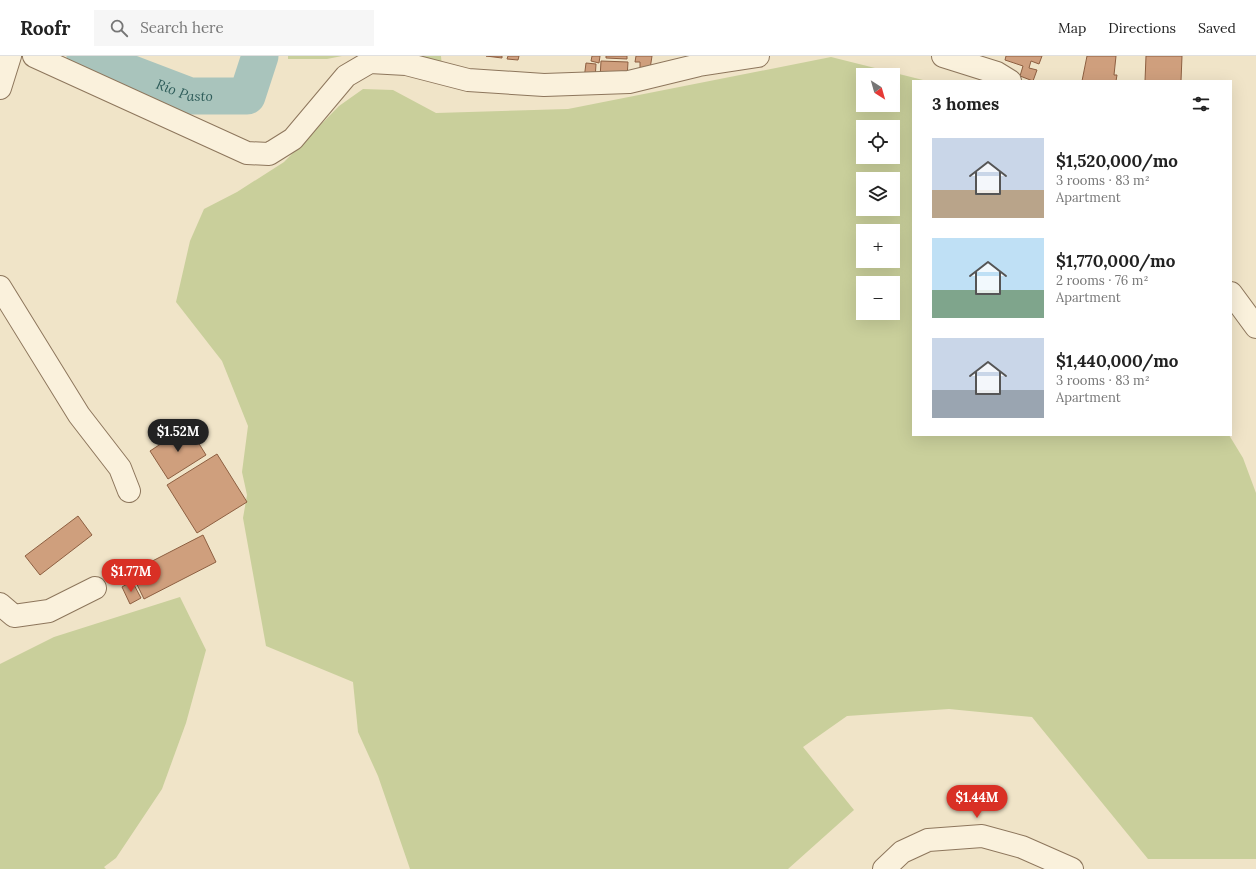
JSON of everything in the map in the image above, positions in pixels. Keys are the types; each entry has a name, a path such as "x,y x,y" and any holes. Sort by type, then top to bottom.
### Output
{"street":[{"path":"0,88 10,56"},
{"path":"34,56 247,153 269,154 293,139 346,76 370,62 406,64 468,80 544,85 629,82 698,65 758,56"},
{"path":"943,56 997,73 1008,80"},
{"path":"0,286 79,415 120,468 129,491"},
{"path":"1232,294 1256,328"},
{"path":"0,604 14,616 49,611 95,588"},
{"path":"884,869 902,852 928,840 982,836 1022,847 1072,869"}],"green space":[{"path":"288,56 342,56 327,59 288,59"},
{"path":"407,56 441,56 443,79"},
{"path":"831,57 875,68 856,68 856,112 900,112 900,74 923,80 912,80 912,436 1230,436 1243,458 1256,493 1256,859 1148,859 1032,717 949,709 847,716 803,747 854,810 788,869 410,869 378,776 358,732 353,682 266,646 243,518 247,495 242,472 248,426 222,361 176,302 190,241 204,209 237,192 284,162 339,106 363,89 393,90 436,113 568,109"},
{"path":"180,597 206,650 186,723 162,789 116,858 104,867 106,869 0,869 0,664 54,637"}],"building":[{"path":"486,56 502,56 502,58"},
{"path":"508,56 519,56 518,60 507,59"},
{"path":"592,56 600,56 599,63 591,61"},
{"path":"606,56 627,56 627,59 606,58"},
{"path":"636,56 652,56 650,69 640,68 640,62 635,62"},
{"path":"1006,56 1042,56 1039,64 1031,61 1029,68 1037,70 1033,80 1020,76 1023,66 1005,60"},
{"path":"1087,56 1116,56 1114,75 1117,75 1116,80 1082,80"},
{"path":"1146,56 1182,56 1181,80 1145,80"},
{"path":"601,61 628,62 627,78 600,78"},
{"path":"586,63 596,64 595,80 584,79"},
{"path":"188,426 206,455 168,479 150,451"},
{"path":"217,454 247,502 197,533 167,485"},
{"path":"78,516 92,535 40,575 25,556"},
{"path":"203,535 216,562 144,599 131,572"},
{"path":"132,581 141,598 130,604 122,587"}],"waterway":[{"name":"Río Pasto","path":"85,56 190,96 247,96 260,56"}]}
